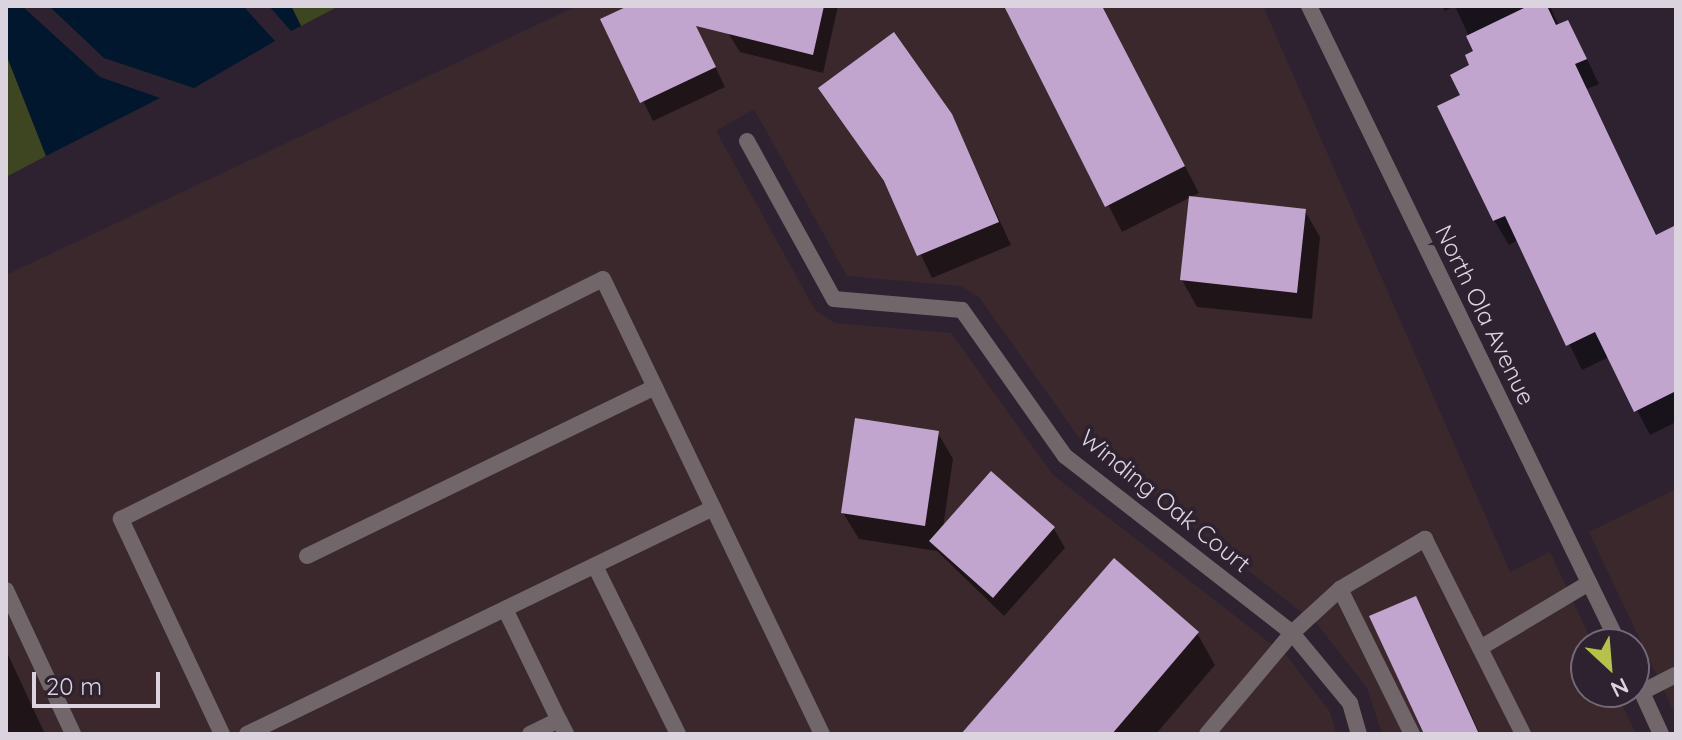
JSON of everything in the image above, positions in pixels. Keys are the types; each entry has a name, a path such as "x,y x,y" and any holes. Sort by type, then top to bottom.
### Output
{"street":[{"name":"North Ola Avenue","path":"1309,6 1611,628"},
{"name":"Winding Oak Court","path":"747,141 834,299 962,310 1065,456 1292,633 1350,703 1359,734"},
{"path":"222,734 121,519 603,279 822,734"},
{"path":"307,556 655,387"},
{"path":"247,734 713,508"},
{"path":"1207,734 1292,633 1340,589 1425,539 1523,734"},
{"path":"595,566 678,734"},
{"path":"1480,648 1589,583"},
{"path":"1340,589 1412,734"},
{"path":"6,590 73,734"},
{"path":"505,609 562,727 530,734"},
{"path":"1650,688 1676,675"},
{"path":"1649,708 1661,734"}],"shaded area":[{"path":"577,6 1263,6 1510,572 1550,552 1586,628 1570,628 1570,708 1624,708 1636,734 1382,734 1367,688 1318,625 1080,439 979,297 961,286 847,276 754,109 716,131 815,310 835,323 951,333 1053,475 1287,656 1330,712 1336,734 6,734 6,275"},
{"path":"1676,489 1676,716 1650,661 1650,628 1634,628 1589,532"}],"green space":[{"path":"291,6 339,6 301,26"},
{"path":"6,54 46,156 6,177"}],"water":[{"path":"6,6 22,6 100,77 160,98 46,156 6,54"},
{"path":"49,6 243,6 275,41 194,88 104,58"},
{"path":"269,6 291,6 301,26 291,31"}],"building":[{"path":"628,6 824,6 813,55 696,26 716,67 640,103 600,19"},
{"path":"1004,6 1102,6 1185,166 1105,207"},
{"path":"1528,6 1547,6 1556,25 1568,20 1587,59 1575,64 1656,235 1676,225 1676,391 1634,412 1595,332 1566,346 1505,216 1493,221 1437,106 1460,95 1450,75 1469,65 1465,55 1473,51 1466,36"},
{"path":"894,32 952,114 999,222 917,256 884,181 818,88"},
{"path":"1189,196 1306,209 1297,293 1180,280"},
{"path":"855,418 939,431 925,526 841,513"},
{"path":"991,471 1055,527 993,598 929,541"},
{"path":"1114,558 1199,632 1112,734 961,734"},
{"path":"1416,596 1479,734 1424,734 1369,616"}]}
